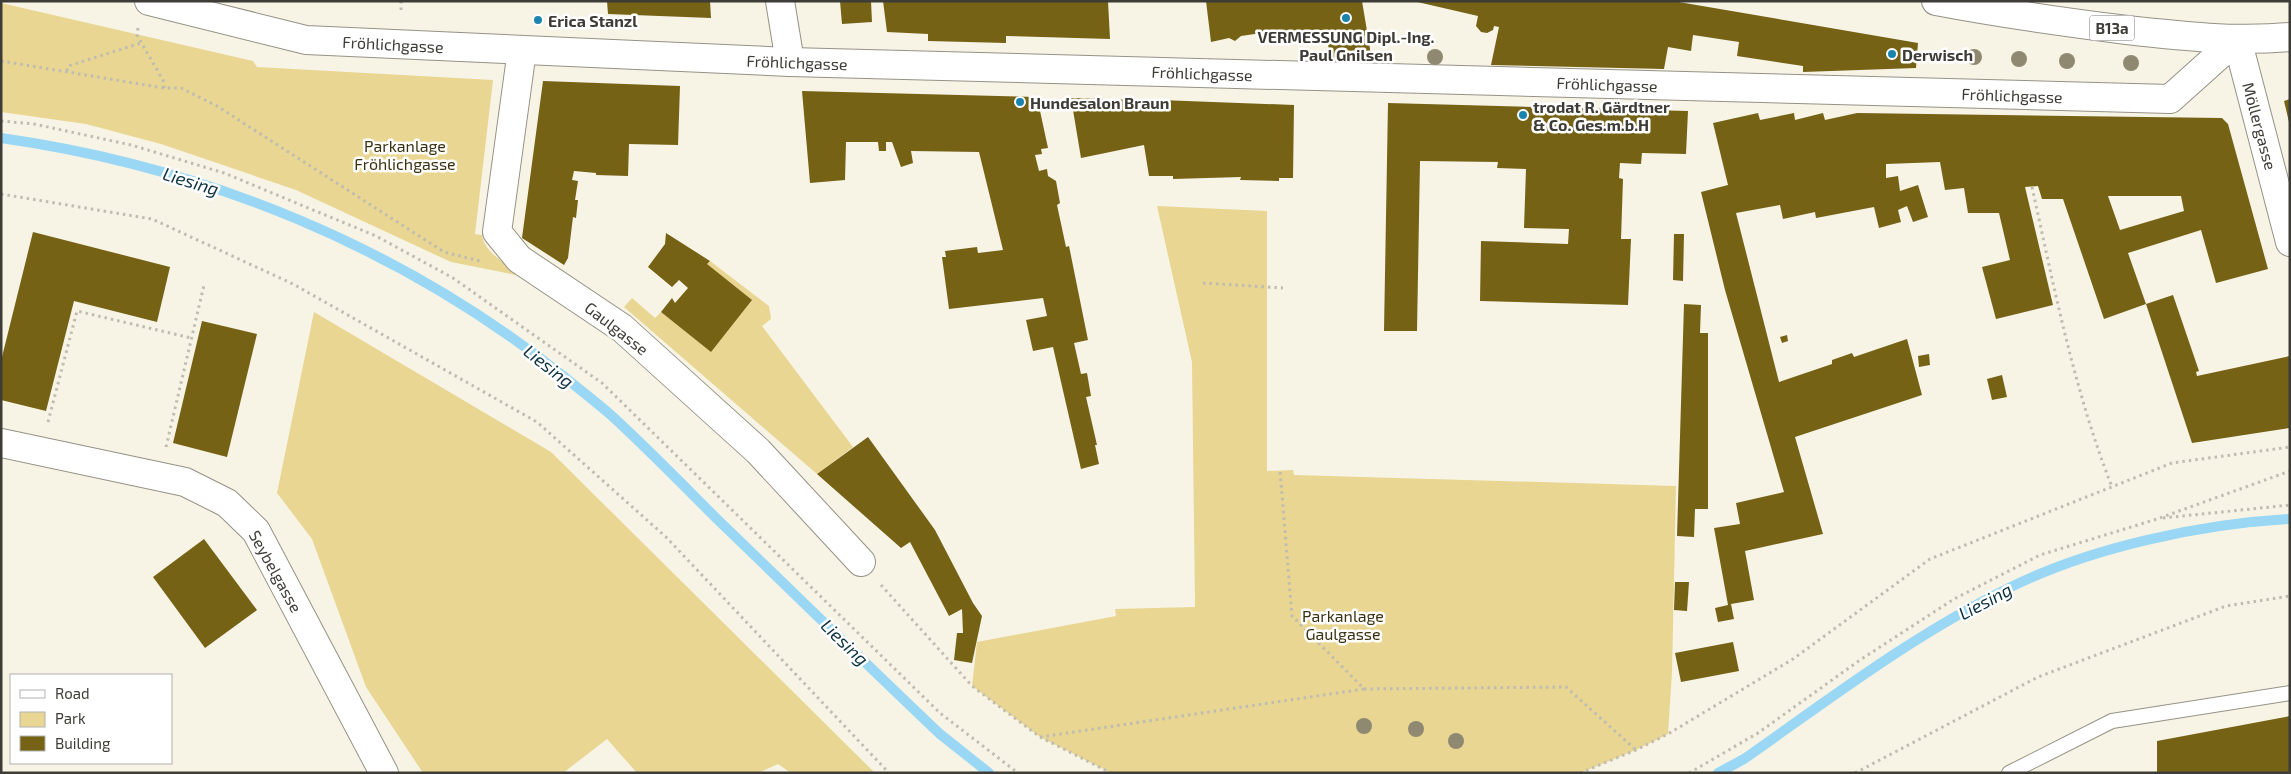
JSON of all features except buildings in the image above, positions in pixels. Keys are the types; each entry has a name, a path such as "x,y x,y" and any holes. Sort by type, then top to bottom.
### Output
{"street":[{"path":"780,1 790,62"},
{"name":"B13a","path":"1936,1 2033,19 2166,34 2237,39 2290,37"},
{"name":"Fröhlichgasse","path":"144,12 306,40 790,62 2170,99 2237,39"},
{"name":"Möllergasse","path":"2237,39 2290,242"},
{"name":"Gaulgasse","path":"522,50 496,232 519,259 629,335 758,451 861,562"},
{"name":"Seybelgasse","path":"1,443 185,482 227,503 256,531 384,773"}],"lane":[{"path":"2009,773 2112,721 2290,693"}],"path":[{"path":"144,12 137,35 164,82 164,88"},
{"path":"67,71 68,66 141,43"},
{"path":"1,61 164,88 181,88 217,106 444,252 492,263 519,259"},
{"path":"1,121 34,124 131,145 224,173 376,236 453,278 602,383 940,713 1018,773"},
{"path":"2032,187 2064,330 2102,462 2112,486"},
{"path":"1,194 152,219 294,284 537,422 666,537 890,773"},
{"path":"1203,283 1283,288"},
{"path":"159,477 204,285"},
{"path":"53,403 77,311 192,338"},
{"path":"1580,773 1636,750 1668,734 1793,659 1930,559 2172,463 2290,447"},
{"path":"1280,470 1292,616 1364,689"},
{"path":"1689,773 1758,733 1860,660 1954,598 2040,555 2157,519 2290,471"},
{"path":"2157,519 2290,505"},
{"path":"861,562 932,644 972,686 1040,737 1111,773"},
{"path":"1855,773 2038,677 2226,606 2290,596"},
{"path":"1040,737 1364,689 1566,686 1636,750"}],"green space":[{"name":"Parkanlage Fröhlichgasse","path":"1,3 253,61 257,67 493,80 475,234 482,235 484,242 493,254 526,277 451,262 296,190 161,144 86,124 1,112"},
{"name":"Parkanlage Gaulgasse","path":"1157,206 1267,211 1267,471 1293,470 1294,475 1676,486 1672,672 1668,734 1636,750 1580,773 1111,773 1040,737 972,686 977,642 1116,616 1115,609 1195,607 1192,362"},
{"path":"710,261 769,306 771,319 762,326 853,447 817,474 624,307 632,298 655,318 661,312 711,351 707,264"},
{"path":"314,312 551,452 875,773 791,773 778,764 758,773 637,773 607,739 563,773 423,773 366,687 312,539 277,493"}],"waterway":[{"name":"Liesing","path":"1,138 77,151 153,169 226,192 298,220 368,252 436,288 501,330 563,376 612,416 940,734 989,773"},
{"name":"Liesing","path":"1718,773 1744,759 1874,667 1941,625 2011,587 2076,560 2111,549 2184,532 2220,526 2290,519"}],"place":[{"name":"VERMESSUNG Dipl.-Ing. Paul Gnilsen","path":"1346,18"},
{"name":"Erica Stanzl","path":"538,20"},
{"name":"Derwisch","path":"1892,54"},
{"name":"Hundesalon Braun","path":"1020,102"},
{"name":"trodat R. Gärdtner & Co. Ges.m.b.H","path":"1523,115"}]}
